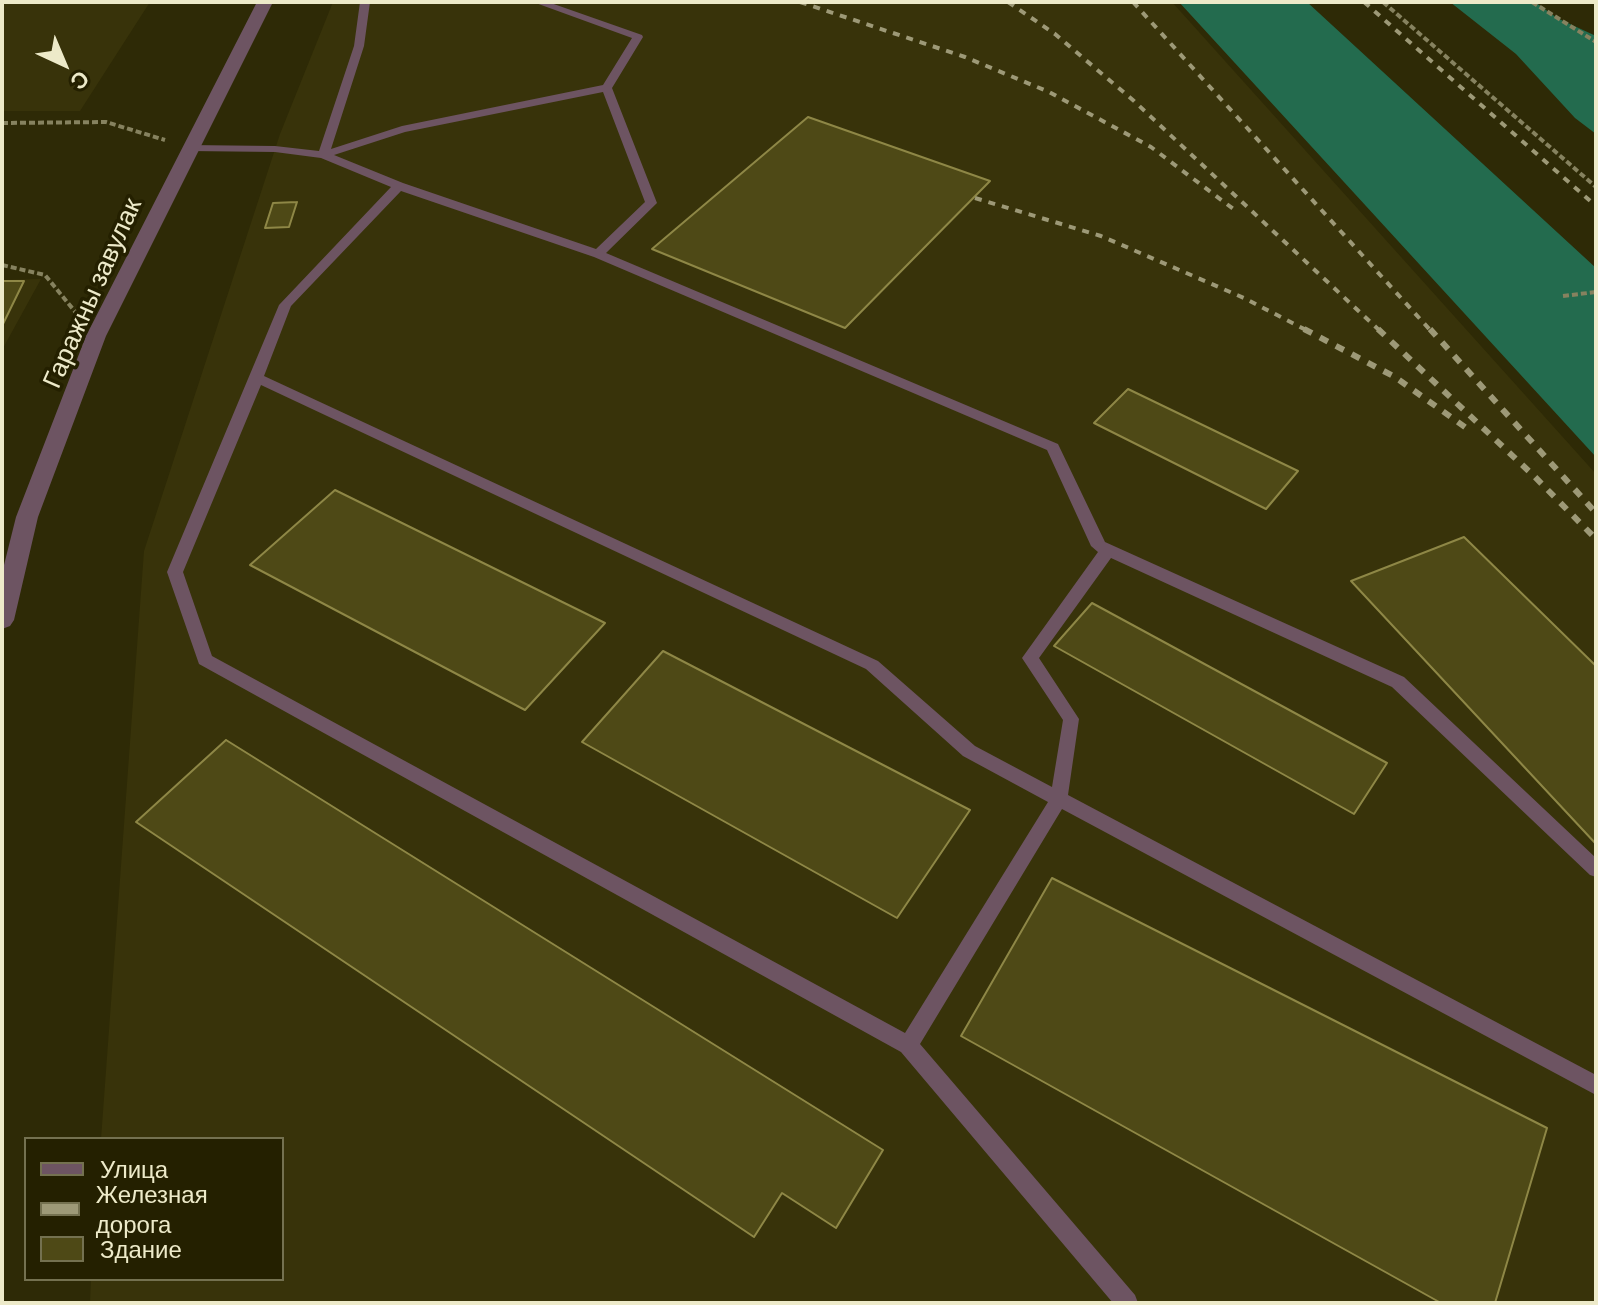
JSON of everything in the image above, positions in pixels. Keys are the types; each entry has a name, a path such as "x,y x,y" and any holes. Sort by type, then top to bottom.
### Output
{"street":[{"name":"Гаражны завулак","path":"2,617 27,517 96,336 265,2"}],"lane":[{"path":"323,155 359,46 365,2"},
{"path":"323,155 402,129 607,88 638,37 538,2"},
{"path":"598,254 651,203 607,88"},
{"path":"189,148 275,149 323,155 399,186 598,254 1053,447 1099,546 1398,682 1596,869"},
{"path":"399,186 285,305 175,572 205,660 908,1045 1127,1303"},
{"path":"257,378 872,665 969,751 1596,1085"},
{"path":"908,1045 1059,799 1071,719 1030,658 1108,550"}],"path":[{"path":"1383,2 1596,187"},
{"path":"1532,2 1596,42"},
{"path":"2,123 106,122 189,148"},
{"path":"2,265 45,275 96,336"},
{"path":"1563,296 1596,292"}],"shaded area":[{"path":"2,2 150,2 80,111 2,111"},
{"path":"333,2 1172,2 1596,474 1596,1303 90,1303 91,1281 284,1281 284,1137 101,1137 144,551 280,134"},
{"path":"41,279 2,350 2,280"}],"green space":[{"path":"1179,2 1307,2 1596,268 1596,457"},
{"path":"1450,2 1535,2 1557,18 1596,36 1596,134 1575,118 1516,54"}],"building":[{"path":"808,117 990,181 845,328 652,249"},
{"path":"297,202 289,227 265,228 273,203"},
{"path":"2,281 24,281 2,326"},
{"path":"1128,389 1298,471 1266,509 1094,423"},
{"path":"335,490 605,623 525,710 250,565"},
{"path":"1464,537 1596,666 1596,844 1351,581"},
{"path":"1092,603 1387,763 1354,814 1054,646"},
{"path":"663,651 970,810 897,918 582,742"},
{"path":"226,740 883,1150 836,1228 782,1193 754,1237 136,822"},
{"path":"1052,878 1547,1128 1495,1303 1441,1303 961,1036"}],"railway":[{"path":"800,2 965,57 1049,92 1151,147 1236,211"},
{"path":"1008,2 1055,34 1134,101 1380,331"},
{"path":"1133,2 1431,331"},
{"path":"1364,2 1596,206"},
{"path":"975,198 1101,236 1244,298 1308,331"},
{"path":"1304,329 1395,377 1469,430"},
{"path":"1378,329 1596,539"},
{"path":"1430,329 1596,513"}]}
